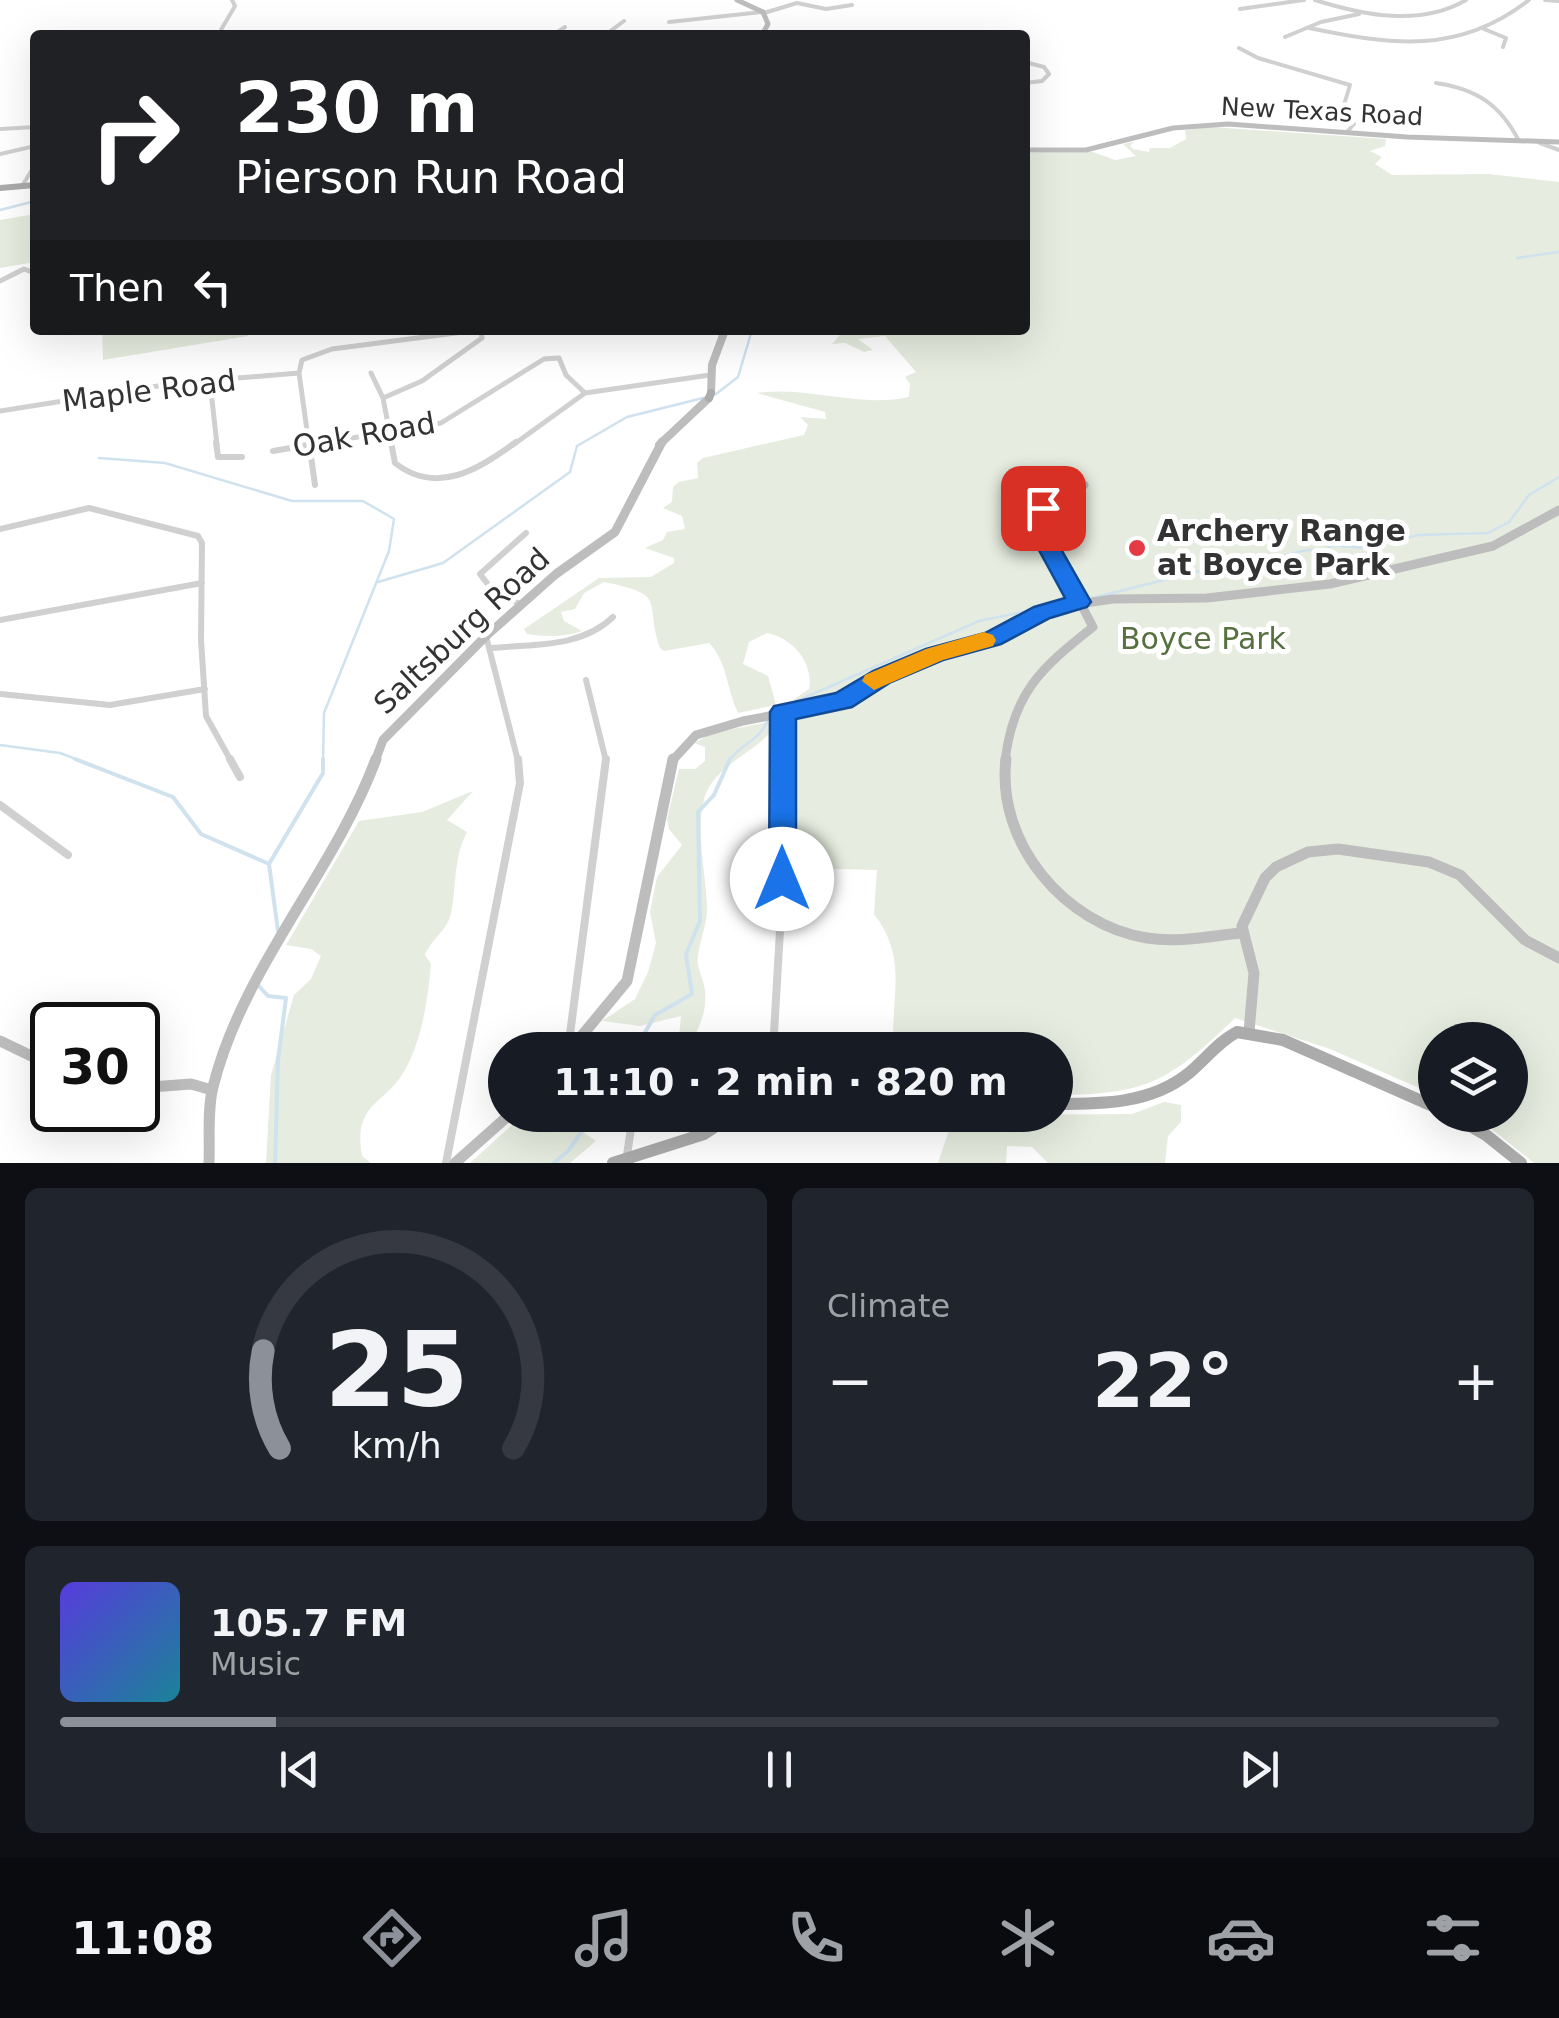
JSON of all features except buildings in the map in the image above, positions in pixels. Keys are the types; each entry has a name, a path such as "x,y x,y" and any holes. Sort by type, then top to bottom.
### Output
{"main road":[{"name":"New Texas Road","path":"1030,150 1086,150 1173,128 1255,124 1346,134 1559,146"},
{"path":"0,188 30,185"},
{"name":"Saltsburg Road","path":"254,987 262,970"},
{"path":"1073,1103 1122,1102 1153,1094 1184,1077 1230,1034 1248,1032 1282,1040 1418,1100"},
{"path":"0,1040 30,1055"},
{"path":"620,1159 698,1139 708,1132"},
{"path":"1481,1132 1520,1163"}],"street":[{"path":"221,30 235,6 232,0"},
{"path":"736,0 764,12 768,24 765,30"},
{"path":"1240,10 1304,0"},
{"path":"1315,0 1359,14"},
{"path":"1284,38 1359,14 1441,11 1466,0"},
{"path":"1309,28 1403,42 1450,38 1512,15 1529,0"},
{"path":"1545,0 1559,1"},
{"path":"668,22 764,12 797,3 826,9 852,5"},
{"path":"612,30 624,22"},
{"path":"560,30 565,27"},
{"path":"1483,28 1506,38 1503,47"},
{"path":"1239,48 1250,57 1323,72 1350,84 1343,108 1354,124 1346,134"},
{"path":"1030,63 1044,67 1050,74 1042,81 1030,82"},
{"path":"1436,84 1472,88 1506,114 1519,141"},
{"path":"0,129 30,127"},
{"path":"0,154 30,147"},
{"path":"22,186 30,173"},
{"path":"0,282 24,270 30,272"},
{"path":"315,485 300,363 316,352 443,335"},
{"path":"383,398 404,392 481,335"},
{"name":"Saltsburg Road","path":"262,970 358,808 382,740 486,636 615,532 657,446 710,395 710,375 724,335"},
{"name":"Oak Road","path":"272,450 450,420 533,363 556,358 566,375 585,393"},
{"name":"Maple Road","path":"0,411 299,372"},
{"path":"371,373 383,398 395,463 408,474 423,478 458,476 483,466 585,393 636,382 710,375"},
{"path":"210,382 218,456 242,457"},
{"path":"1084,485 1043,508 1037,521 1093,628 1026,690 1003,762 1006,810 1018,838 1053,890 1102,924 1145,937 1176,940 1241,933"},
{"path":"0,529 89,508 198,536 202,543 208,722 240,778"},
{"path":"584,1032 627,981 668,772 675,755 689,739 708,729 843,701 882,676 935,654 993,638 1042,612 1079,602 1208,598 1330,584 1493,546 1559,510"},
{"path":"521,605 490,587 480,574 490,561 526,533"},
{"path":"0,620 202,583"},
{"path":"492,648 570,639 594,631 613,616"},
{"path":"446,1163 520,783 518,755 486,636"},
{"path":"570,1032 606,758 586,680"},
{"path":"0,694 110,705 205,688"},
{"path":"773,1032 782,879 783,712"},
{"path":"0,805 68,856"},
{"path":"1241,933 1264,878 1276,867 1308,852 1338,849 1410,858 1447,868 1474,888 1494,913 1526,940 1559,958"},
{"path":"1241,933 1248,944 1254,973 1248,1032"},
{"name":"Saltsburg Road","path":"210,1163 212,1090 226,1046 254,987"},
{"path":"160,1086 191,1084 212,1090"},
{"path":"455,1163 490,1132"},
{"path":"620,1159 628,1132"}],"green space":[{"name":"Boyce Park","path":"1212,127 1386,139 1385,146 1370,151 1382,157 1375,164 1392,175 1489,174 1559,182 1559,1163 1534,1163 1495,1132 1528,1132 1528,1022 1418,1022 1418,1088 1330,1049 1235,1018 1192,1057 1155,1080 1113,1092 1073,1094 1073,1032 893,1032 895,964 885,931 874,914 877,870 789,868 789,717 840,704 833,698 803,704 793,700 809,689 810,679 793,646 767,633 749,642 743,664 768,676 776,705 738,713 715,650 709,643 664,651 660,648 650,602 638,591 604,582 584,593 575,609 561,612 564,621 582,631 548,636 527,634 524,629 599,578 651,577 674,563 674,558 645,548 663,540 667,532 685,529 682,516 663,508 672,502 673,487 698,478 697,463 703,458 804,435 808,425 800,417 826,419 825,412 757,393 795,392 871,400 909,397 910,384 905,377 916,372 885,336 858,339 873,350 864,352 845,343 832,344 840,335 1030,335 1030,153 1093,152 1115,160 1136,156 1123,144 1134,142 1130,146 1133,149 1149,152 1150,148 1170,148 1186,139 1185,130"},
{"path":"30,215 30,263 0,268 0,220"},
{"path":"102,335 248,335 248,336 103,360"},
{"path":"778,720 764,739 720,774 705,796 701,838 707,911 698,967 705,1003 699,1027 696,1032 680,1032 681,1016 640,1026 602,1021 635,999 648,972 656,943 650,912 657,877 682,845 669,829 667,819 679,769 695,769 705,761 705,747 694,743 713,733"},
{"path":"473,791 447,820 467,832 457,862 449,919 425,955 431,964 418,1040 400,1078 374,1104 362,1123 362,1156 371,1163 266,1163 271,1075 294,995 311,979 321,956 311,949 286,945 359,821 422,812"},
{"path":"1164,1102 1181,1105 1181,1122 1168,1136 1165,1163 1048,1163 1032,1147 1007,1146 1006,1163 938,1163 948,1132 1073,1132 1073,1114 1132,1114"},
{"path":"504,1132 583,1132 596,1141 570,1163 470,1163"}],"waterway":[{"path":"0,210 30,202"},
{"path":"1517,258 1559,252"},
{"path":"716,394 738,377 751,335"},
{"path":"378,582 443,563 570,472 577,446 627,417 703,398"},
{"path":"99,458 165,463 292,501 363,501 394,519 389,551 324,713 323,761"},
{"path":"1092,598 1252,558 1325,551 1331,545 1366,548 1418,535 1488,533 1509,522 1529,495 1559,477"},
{"path":"797,701 979,621 1048,607"},
{"path":"729,761 767,722"},
{"path":"0,745 60,753 81,761"},
{"path":"75,759 173,797 201,834 269,864"},
{"path":"269,864 323,773 323,761"},
{"path":"645,1032 655,1015 692,994 686,954 700,921 698,812 714,795 729,761"},
{"path":"269,864 278,931"},
{"path":"258,985 268,996 286,998 278,1060 275,1163"},
{"path":"554,1163 581,1132"}],"slow traffic":[{"path":"874,681 935,654 984,640"}],"place":[{"name":"Archery Range at Boyce Park","path":"1137,548"}],"route":[{"path":"782,879 783,712 843,701 882,676 935,654 993,638 1042,612 1079,602 1038,528 1043,508"}]}
